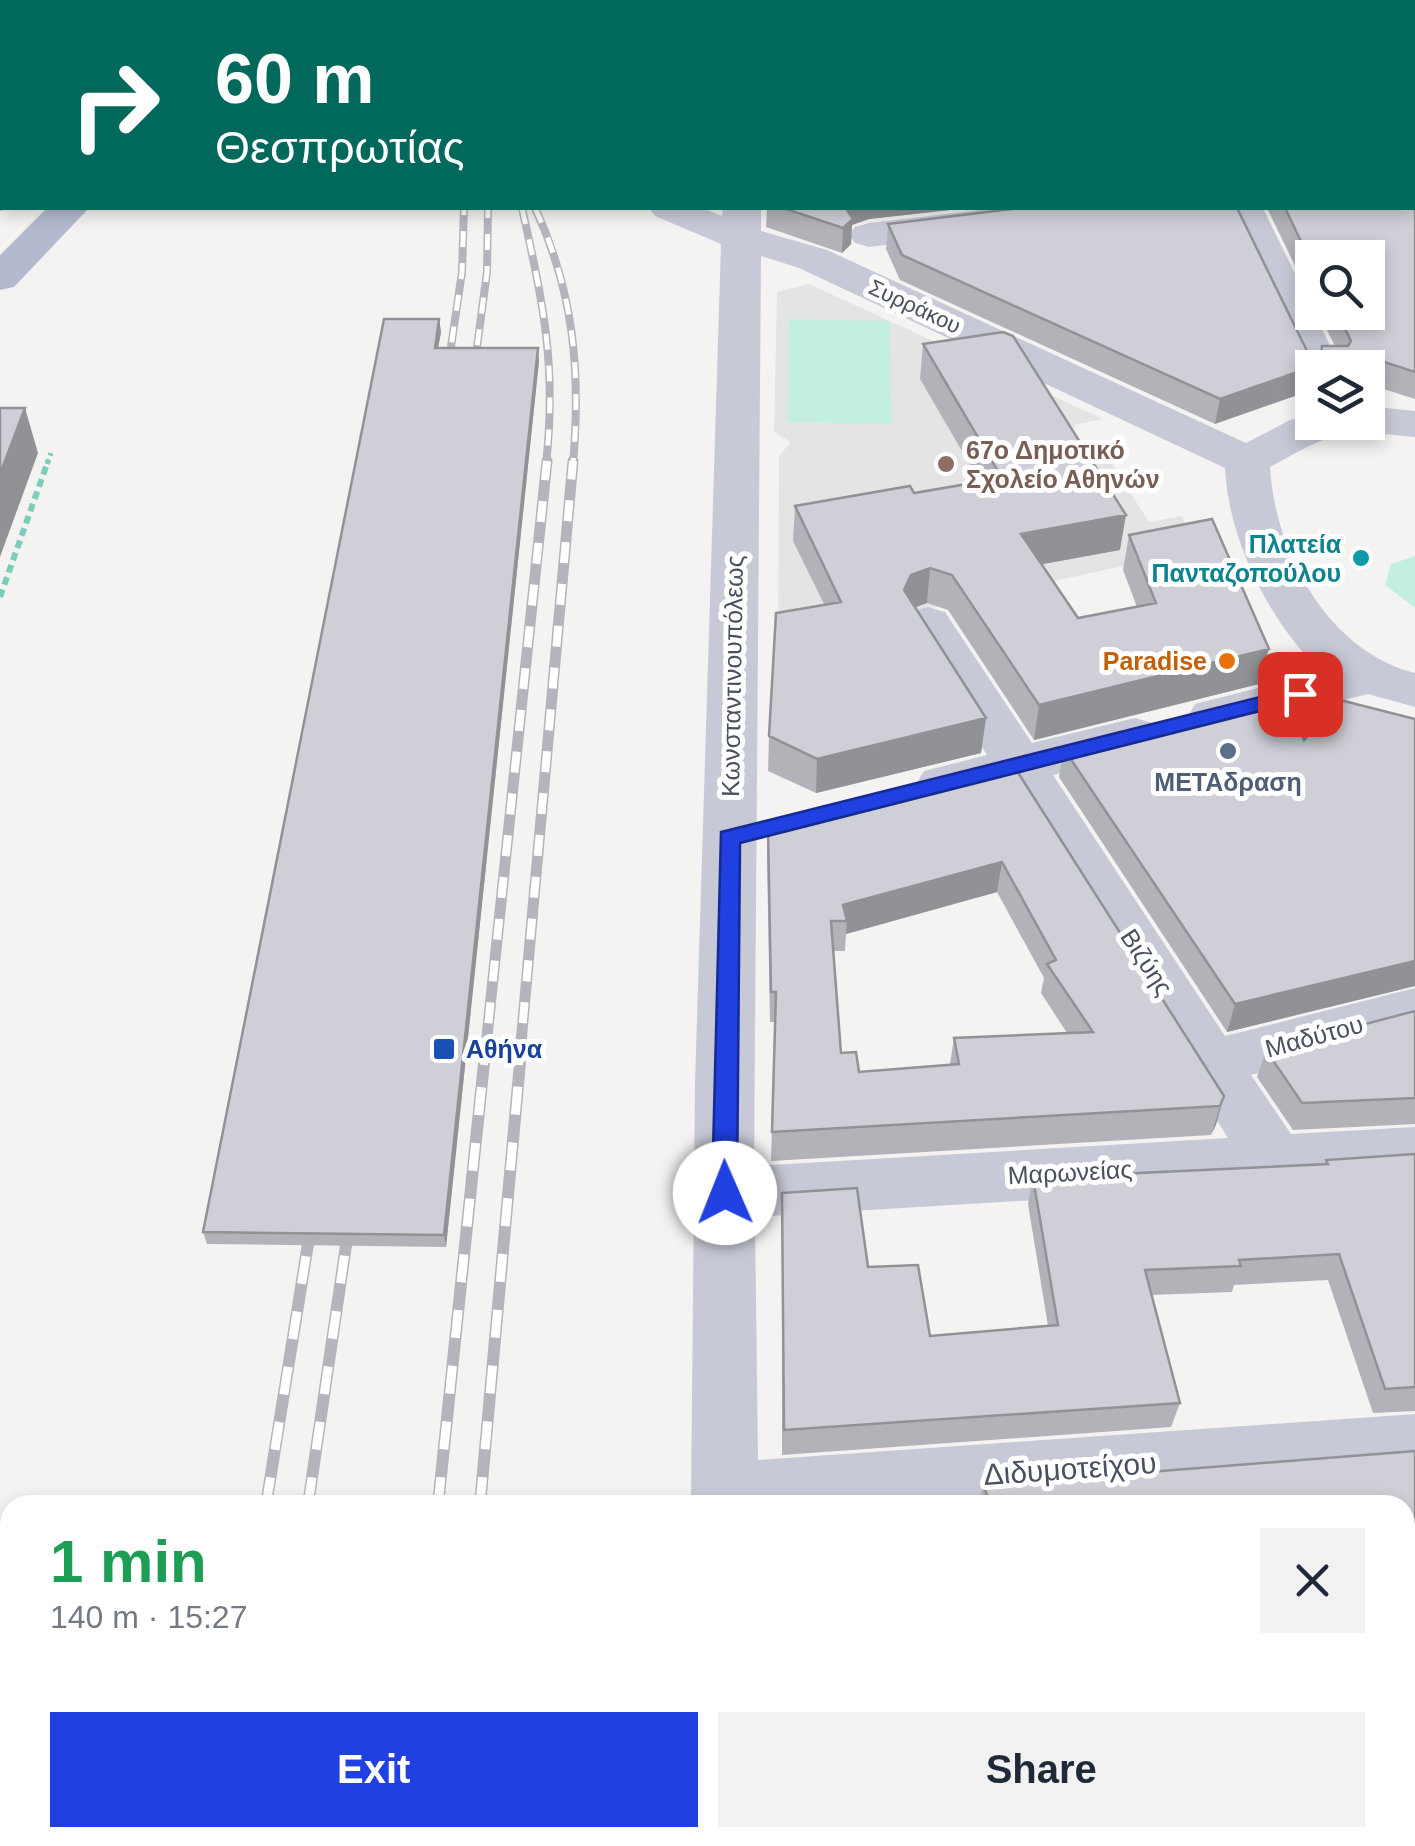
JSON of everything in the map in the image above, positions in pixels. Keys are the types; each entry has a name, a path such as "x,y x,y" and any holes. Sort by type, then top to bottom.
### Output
{"main road":[{"path":"0,278 67,210"}],"street":[{"name":"Συρράκου","path":"679,210 741,223 1248,462"},
{"path":"869,235 1071,210"},
{"path":"1245,210 1311,350"},
{"name":"Κωνσταντινουπόλεως","path":"725,1495 725,1193 748,833 741,223"},
{"path":"1385,421 1415,424"},
{"path":"1295,436 1248,462 1246,482 1259,529 1290,590 1335,656 1393,683"},
{"name":"Βιζύης","path":"928,623 1274,1160"},
{"path":"902,794 1393,683"},
{"name":"Μαδύτου","path":"1213,1062 1415,1010"},
{"name":"Μαρωνείας","path":"725,1193 1415,1152"},
{"name":"Διδυμοτείχου","path":"787,1495 1415,1444"}],"path":[{"path":"0,597 51,454"}],"shaded area":[{"name":"67ο Δημοτικό Σχολείο Αθηνών","path":"809,284 1103,419 1077,424 1070,433 1109,459 1149,522 1182,516 1197,550 778,641 779,456 791,442 774,432 777,292"}],"green space":[{"path":"789,319 889,321 892,424 787,422"},
{"path":"1415,556 1415,608 1385,585 1391,564"}],"building":[{"path":"789,210 847,210 853,219 843,228"},
{"path":"1004,210 1238,210 1307,350 1295,350 1295,373 1220,399 902,255 888,224"},
{"path":"1286,210 1415,210 1415,372 1385,362 1385,350 1322,350 1322,346 1348,346 1351,341 1346,330 1385,330 1385,240 1300,240"},
{"path":"384,319 439,319 435,348 538,348 444,1235 203,1232"},
{"path":"1003,332 1013,336 1126,515 1021,534 1078,618 1156,603 1129,535 1212,519 1269,649 1039,705 952,575 930,568 911,575 904,590 986,718 817,759 769,736 776,613 841,602 795,506 910,486 914,493 1002,478 923,344"},
{"path":"0,408 25,408 0,474"},
{"path":"1283,693 1304,740 1336,699 1415,719 1415,961 1235,1004 1064,749"},
{"path":"1010,760 1224,1096 1220,1106 772,1132 776,992 771,992 768,827 885,795 881,793","holes":["1002,862 1056,960 1047,964 1093,1032 954,1038 959,1064 859,1072 856,1052 841,1053 831,921 847,921 843,905"]},
{"path":"1415,1011 1415,1098 1302,1103 1266,1050"},
{"path":"1415,1154 1415,1387 1385,1389 1339,1254 1239,1260 1241,1266 1145,1270 1180,1403 784,1430 782,1193 857,1188 868,1267 918,1265 930,1336 1058,1325 1033,1178 1328,1164 1326,1160"},
{"path":"1415,1451 1415,1495 987,1495 983,1485"}],"railway":[{"path":"447,374 462,272 464,210"},
{"path":"473,377 487,272 488,210"},
{"path":"522,210 549,365 546,464"},
{"path":"536,210 559,270 572,333 576,397 573,464"},
{"path":"484,1065 547,461"},
{"path":"519,1065 573,461"},
{"path":"439,1495 484,1063"},
{"path":"481,1495 520,1063"},
{"path":"309,1495 350,1218"},
{"path":"268,1495 312,1219"}],"place":[{"name":"67ο Δημοτικό Σχολείο Αθηνών","path":"946,464"},
{"name":"Πλατεία Πανταζοπούλου","path":"1361,558"},
{"name":"Paradise","path":"1227,661"},
{"name":"ΜΕΤΑδραση","path":"1228,751"},
{"name":"Αθήνα","path":"444,1049"}],"route":[{"path":"725,1193 729,838 1300,694"}]}
